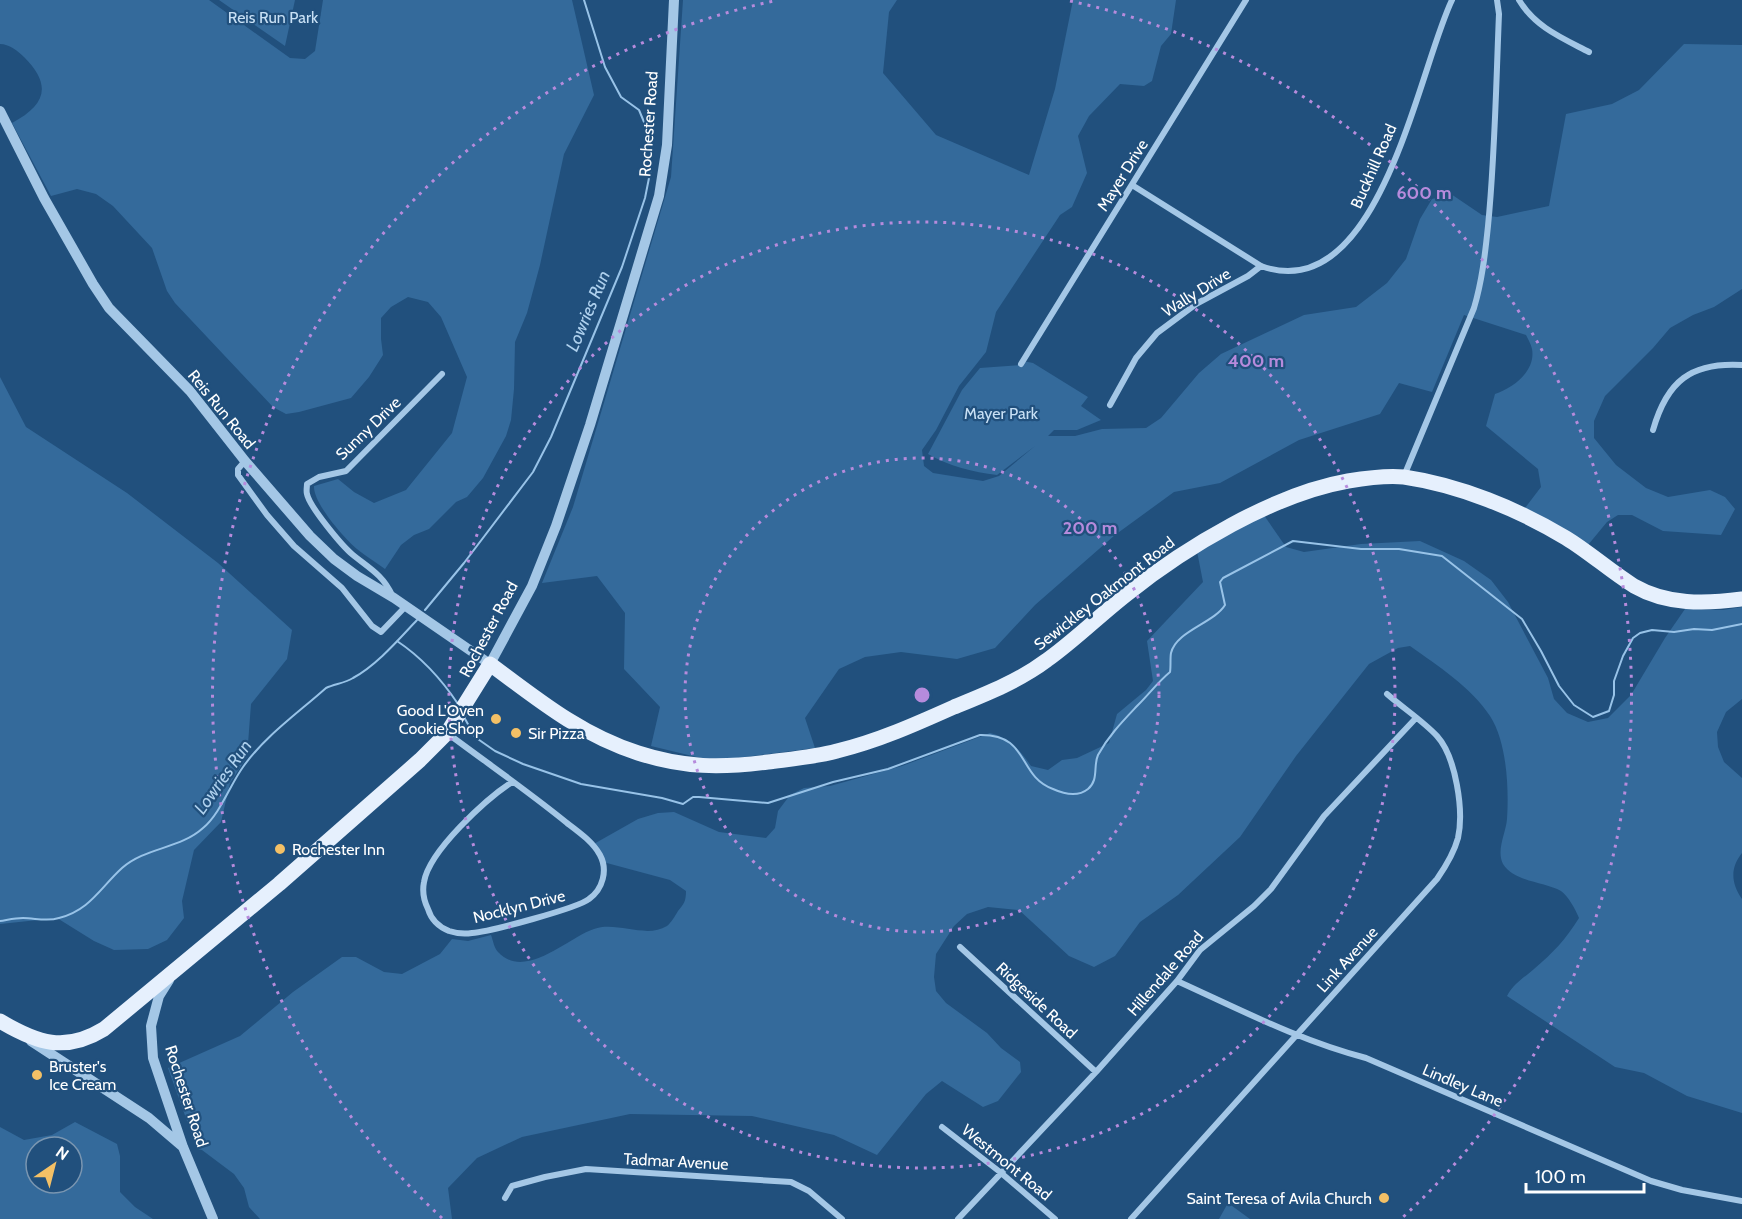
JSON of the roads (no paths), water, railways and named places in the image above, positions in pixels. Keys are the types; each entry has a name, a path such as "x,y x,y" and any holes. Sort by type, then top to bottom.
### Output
{"main road":[{"name":"Sewickley Oakmont Road","path":"490,664 575,726 623,748 669,762 730,766 827,753 872,741 906,728 1022,676 1068,644 1149,576 1190,549 1246,518 1331,484 1370,478 1404,477 1476,496 1520,513 1566,538 1632,585 1651,594 1690,602 1742,599"},
{"name":"Rochester Road","path":"178,967 279,884 400,779 447,733 490,664"},
{"path":"0,1021 35,1039 54,1043 71,1042 89,1037 114,1021 178,967"}],"street":[{"name":"Rochester Road","path":"490,664 532,586 556,526 590,425 659,196 667,145 674,0"},
{"name":"Mayer Drive","path":"1021,364 1246,0"},
{"name":"Buckhill Road","path":"1132,185 1261,266 1285,271 1314,266 1332,255 1354,235 1371,209 1390,168 1452,0"},
{"path":"1404,477 1474,308 1482,281 1493,174 1499,14 1497,0"},
{"path":"1519,0 1530,16 1547,30 1589,52"},
{"name":"Reis Run Road","path":"0,111 44,198 109,308 190,391 245,461 318,544 357,576 394,598 490,664"},
{"name":"Wally Drive","path":"1110,405 1136,358 1157,333 1196,304 1248,276 1261,266"},
{"path":"1653,430 1665,401 1685,376 1705,366 1742,364"},
{"name":"Sunny Drive","path":"394,598 387,583 380,575 351,554 322,519 307,495 307,484 319,477 346,471 442,374"},
{"path":"245,461 238,469 238,475 252,496 294,546 342,588 372,626 381,632 406,606"},
{"name":"Link Avenue","path":"1131,1219 1437,879 1449,862 1458,837 1460,813 1450,756 1438,737 1387,694"},
{"name":"Hillendale Road","path":"958,1219 1096,1072 1177,981 1200,950 1254,906 1271,889 1324,816 1416,718"},
{"name":"Nocklyn Drive","path":"447,733 558,816 592,845 603,862 604,870 600,885 589,899 579,905 472,933 449,931 430,917 423,892 426,874 441,849 454,834 512,782"},
{"name":"Ridgeside Road","path":"960,947 1096,1072"},
{"name":"Rochester Road","path":"178,967 159,996 151,1026 153,1058 183,1147 213,1219"},
{"name":"Lindley Lane","path":"1177,981 1334,1050 1366,1058 1650,1181 1682,1190 1742,1201"},
{"path":"16,1030 149,1118 183,1147"},
{"name":"Westmont Road","path":"942,1126 1054,1219"},
{"name":"Tadmar Avenue","path":"505,1198 512,1186 586,1169 718,1177 791,1182 809,1191 842,1219"}],"waterway":[{"name":"Lowries Run","path":"425,610 533,472 551,437 622,267 645,198 651,168 649,134 639,110 621,97 605,67 584,0"},
{"path":"464,717 475,737 495,751 523,764 581,784 662,798 683,804 693,797 768,803 833,782 888,769 980,735 996,736 1007,741 1016,748 1033,775 1042,783 1053,789 1075,794 1088,789 1094,781 1098,755 1102,748 1170,672 1174,645 1187,633 1213,617 1225,605 1220,582 1223,578 1293,541 1361,549 1399,549 1442,556 1522,619 1559,686 1574,705 1593,717 1609,711 1614,695 1614,681 1623,656 1633,638 1640,633 1652,630 1674,632 1694,629 1712,630 1742,624"},
{"name":"Lowries Run","path":"0,921 23,918 50,920 70,914 94,898 131,861 194,835 215,815 243,767 272,735 326,688 350,680 371,666 417,620"},
{"path":"397,641 430,670 458,704"}],"place":[{"name":"Good L'Oven Cookie Shop","path":"496,719"},
{"name":"Sir Pizza","path":"516,733"},
{"name":"Rochester Inn","path":"280,849"},
{"name":"Bruster's Ice Cream","path":"37,1075"},
{"name":"Saint Teresa of Avila Church","path":"1384,1198"}],"park label":[{"name":"Reis Run Park","path":"273,17"},
{"name":"Mayer Park","path":"1001,413"}]}
